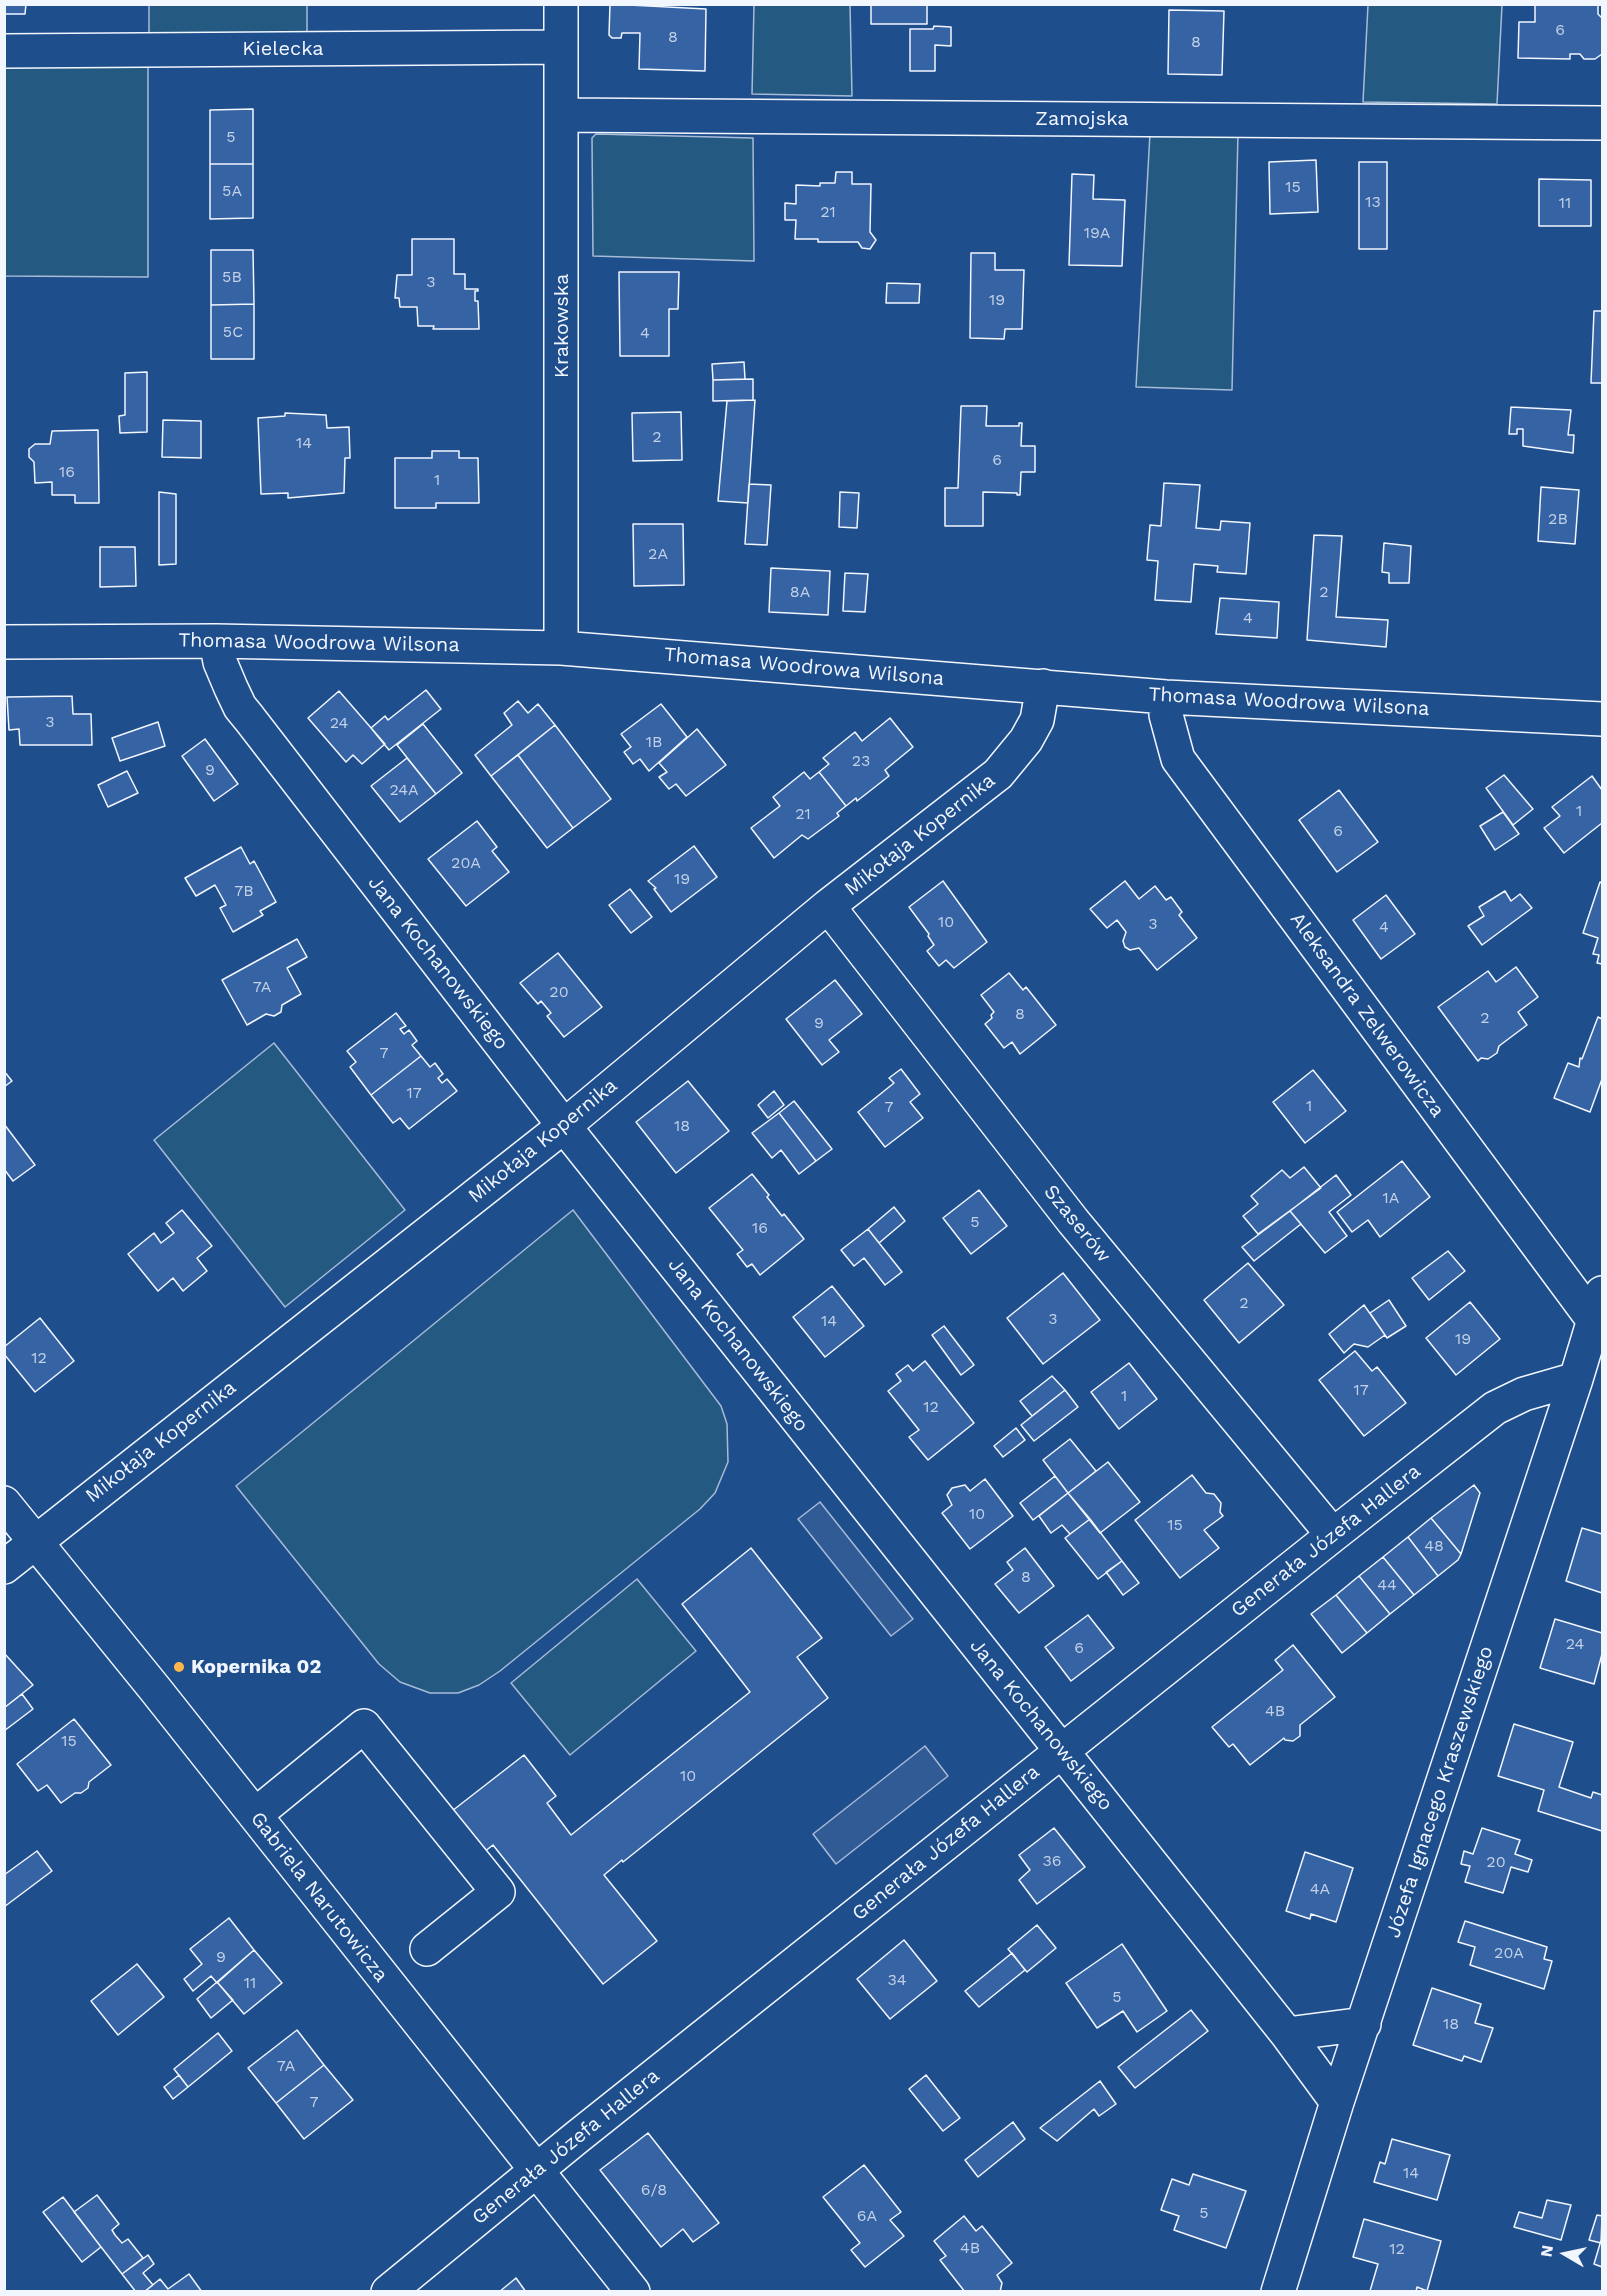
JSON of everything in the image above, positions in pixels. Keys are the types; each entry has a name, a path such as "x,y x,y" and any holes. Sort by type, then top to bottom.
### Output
{"street":[{"name":"Krakowska","path":"561,4 561,648"},
{"name":"Kielecka","path":"4,51 561,47"},
{"name":"Zamojska","path":"562,115 1602,123"},
{"name":"Thomasa Woodrowa Wilsona","path":"4,642 216,641 561,648 1166,697 1602,719"},
{"name":"Jana Kochanowskiego","path":"216,641 220,662 240,706 564,1126 1287,2034 1337,2102"},
{"name":"Mikołaja Kopernika","path":"4,1567 564,1126 828,906 998,774 1022,747 1037,720 1043,686"},
{"name":"Aleksandra Zelwerowicza","path":"1166,697 1166,715 1178,759 1598,1307"},
{"name":"Szaserów","path":"828,906 1073,1221 1333,1535"},
{"name":"Józefa Ignacego Kraszewskiego","path":"1278,2292 1337,2102 1598,1307"},
{"name":"Generała Józefa Hallera","path":"388,2292 535,2171 1495,1408 1524,1394 1576,1379"},
{"name":"Gabriela Narutowicza","path":"4,1503 633,2292"},
{"path":"255,1815 364,1726 498,1892 427,1949"},
{"path":"1287,2034 1364,2024"}],"shaded area":[{"path":"149,5 307,5 307,39 149,39"},
{"path":"754,5 850,5 852,96 752,94"},
{"path":"1368,5 1502,5 1497,104 1363,102"},
{"path":"5,61 148,62 148,277 5,276"},
{"path":"1150,133 1238,133 1232,390 1136,387"},
{"path":"596,134 753,138 754,261 593,256 592,138"},
{"path":"274,1043 405,1210 285,1307 154,1140"},
{"path":"573,1210 721,1406 727,1424 728,1462 715,1493 700,1509 500,1671 479,1685 458,1693 430,1693 400,1682 379,1664 236,1486"},
{"path":"820,1502 913,1619 891,1636 798,1519"},
{"path":"637,1579 696,1651 570,1755 511,1683"},
{"path":"925,1746 948,1776 836,1864 813,1834"}],"building":[{"path":"4,4 26,4 25,14 4,14"},
{"path":"610,4 706,9 705,71 639,69 640,33 622,33 621,38 612,38 609,35"},
{"path":"871,4 927,4 927,24 871,24"},
{"path":"1535,4 1598,4 1598,14 1602,18 1602,54 1595,59 1584,59 1580,54 1570,54 1570,59 1518,58 1519,22 1535,22"},
{"path":"1169,10 1224,11 1222,75 1168,74"},
{"path":"934,26 951,27 951,46 935,45 935,71 910,71 910,29 933,29"},
{"path":"253,109 253,164 210,164 210,110"},
{"path":"1316,160 1318,212 1270,214 1269,162"},
{"path":"1359,162 1387,162 1387,249 1359,249"},
{"path":"210,164 253,164 253,218 210,219"},
{"path":"836,172 852,172 852,184 871,184 870,232 876,240 870,249 862,248 858,242 818,242 818,239 795,239 796,220 785,220 785,203 796,204 796,185 820,186 820,183 835,183"},
{"path":"1072,174 1094,175 1093,199 1125,200 1122,266 1069,265"},
{"path":"1539,179 1591,180 1591,226 1539,226"},
{"path":"412,239 454,239 454,274 465,274 465,289 478,289 475,291 475,301 478,301 479,329 433,329 434,326 418,326 417,307 400,307 399,298 395,298 397,275 412,275"},
{"path":"211,250 253,250 254,304 211,305"},
{"path":"971,253 995,253 995,270 1024,270 1022,329 1005,329 1004,339 970,338"},
{"path":"619,272 679,272 678,309 669,309 669,356 620,356"},
{"path":"887,283 920,284 919,303 886,303"},
{"path":"254,304 254,359 211,359 211,305"},
{"path":"1594,311 1602,311 1602,383 1591,383"},
{"path":"744,362 745,379 713,380 712,364"},
{"path":"147,372 147,432 120,433 119,416 125,415 125,373"},
{"path":"753,379 753,400 713,401 713,380"},
{"path":"755,400 748,503 718,501 727,401"},
{"path":"961,406 987,406 986,426 1019,426 1019,423 1022,423 1021,446 1035,446 1035,472 1021,472 1020,495 983,492 983,526 945,526 945,488 958,488"},
{"path":"1511,407 1571,410 1568,435 1574,435 1573,453 1523,446 1523,429 1517,429 1517,434 1509,434"},
{"path":"681,412 682,460 633,461 632,413"},
{"path":"285,413 326,415 327,428 349,427 350,458 345,458 344,493 288,498 288,493 261,494 258,418 285,416"},
{"path":"163,420 201,421 201,458 162,457"},
{"path":"98,430 99,503 75,503 75,495 52,495 52,482 35,483 34,462 29,457 29,449 35,444 50,444 52,431"},
{"path":"432,451 459,451 459,458 478,458 479,503 436,503 436,508 395,508 395,458 432,458"},
{"path":"1164,483 1200,485 1196,528 1220,530 1221,521 1250,523 1246,574 1217,572 1218,566 1194,564 1191,602 1155,600 1158,561 1147,560 1150,525 1161,526"},
{"path":"749,484 771,485 767,545 745,544"},
{"path":"1541,487 1579,490 1575,544 1538,541"},
{"path":"159,492 176,494 176,564 159,565"},
{"path":"840,492 859,493 857,528 839,527"},
{"path":"633,524 683,524 684,585 634,586"},
{"path":"1314,535 1342,536 1336,617 1388,620 1386,647 1307,640"},
{"path":"1384,543 1411,546 1409,583 1389,583 1389,573 1382,572"},
{"path":"100,547 135,547 136,586 100,587"},
{"path":"771,568 830,571 828,615 769,612"},
{"path":"845,573 868,574 865,612 843,611"},
{"path":"1220,598 1279,602 1277,638 1216,634"},
{"path":"426,690 441,709 389,750 371,728 385,716 388,720"},
{"path":"339,691 385,744 362,764 353,755 346,762 308,718"},
{"path":"72,696 73,714 91,714 92,745 20,745 19,729 9,730 7,697"},
{"path":"518,701 528,713 538,704 555,725 491,776 475,755 512,725 504,713"},
{"path":"661,704 687,737 649,771 640,759 633,764 624,752 631,747 621,734"},
{"path":"890,718 913,747 885,770 889,776 857,801 856,798 846,806 819,772 829,764 823,758 855,732 862,741"},
{"path":"158,722 165,746 120,761 112,738"},
{"path":"423,724 462,773 436,794 397,745"},
{"path":"555,725 611,799 573,828 518,755"},
{"path":"697,729 726,765 686,796 676,784 669,789 659,777 667,772 659,763"},
{"path":"205,739 238,784 214,801 182,756"},
{"path":"518,755 573,828 547,848 491,776"},
{"path":"407,758 436,794 400,822 371,786"},
{"path":"127,771 138,793 108,807 98,785"},
{"path":"804,772 810,779 819,772 846,806 837,813 839,816 808,839 802,835 774,858 751,828 780,806 773,797"},
{"path":"1504,775 1533,809 1513,825 1486,788"},
{"path":"1592,776 1602,790 1602,823 1564,853 1544,828 1560,816 1552,807"},
{"path":"1339,790 1378,842 1337,872 1299,820"},
{"path":"1503,812 1519,834 1495,850 1480,826"},
{"path":"477,821 497,847 492,851 509,872 466,906 428,859"},
{"path":"694,846 717,877 671,912 654,889 656,888 648,881"},
{"path":"241,847 250,864 254,861 276,902 260,911 263,915 233,932 220,908 226,905 215,885 196,896 185,878"},
{"path":"943,881 987,942 954,968 946,960 939,966 927,951 934,945 929,934 909,907"},
{"path":"1125,881 1139,899 1155,886 1166,900 1171,897 1182,912 1179,915 1197,938 1157,970 1139,948 1130,950 1125,947 1123,941 1126,932 1117,920 1107,928 1090,909"},
{"path":"1600,882 1602,883 1602,964 1597,963 1599,955 1593,954 1598,938 1583,933"},
{"path":"630,889 652,917 631,933 609,905"},
{"path":"1505,891 1511,901 1520,894 1532,908 1482,945 1468,926 1484,916 1479,907"},
{"path":"1386,895 1415,934 1381,959 1353,920"},
{"path":"297,939 307,957 287,968 301,994 282,1005 281,1012 274,1016 266,1014 247,1025 222,980"},
{"path":"558,953 602,1007 564,1037 547,1016 551,1013 541,1001 538,1004 520,983"},
{"path":"1516,967 1538,997 1518,1012 1527,1025 1499,1046 1497,1053 1488,1059 1481,1058 1478,1061 1438,1007 1488,971 1496,982"},
{"path":"1009,973 1023,990 1026,987 1056,1025 1020,1054 1012,1042 1004,1048 985,1024 992,1018 991,1015 994,1012 981,995"},
{"path":"835,980 862,1014 829,1040 839,1052 822,1065 786,1019"},
{"path":"396,1013 406,1026 400,1029 404,1034 409,1030 417,1041 412,1045 421,1056 371,1095 350,1067 356,1062 347,1051"},
{"path":"1598,1017 1602,1019 1602,1079 1590,1112 1554,1098 1568,1063 1579,1067 1580,1058 1582,1059"},
{"path":"421,1056 430,1067 435,1063 443,1074 438,1078 442,1083 447,1079 457,1091 409,1129 400,1118 393,1123 371,1095"},
{"path":"901,1069 920,1094 910,1102 923,1118 885,1147 858,1112 894,1083 889,1078"},
{"path":"1313,1070 1346,1111 1305,1143 1273,1102"},
{"path":"4,1071 12,1081 4,1087"},
{"path":"688,1081 729,1131 676,1173 636,1122"},
{"path":"774,1091 784,1105 768,1118 758,1105"},
{"path":"794,1101 832,1149 816,1161 779,1113"},
{"path":"779,1113 816,1161 799,1174 781,1150 772,1158 752,1133"},
{"path":"4,1124 35,1165 13,1181 4,1169"},
{"path":"1402,1161 1430,1197 1380,1237 1368,1220 1352,1232 1337,1212"},
{"path":"1304,1167 1321,1188 1258,1234 1243,1216 1258,1204 1251,1196 1282,1170 1290,1178"},
{"path":"752,1174 782,1216 784,1214 804,1239 760,1275 752,1264 747,1267 737,1254 743,1250 709,1208"},
{"path":"1336,1175 1351,1195 1329,1212 1347,1236 1325,1253 1290,1211"},
{"path":"979,1190 1007,1226 971,1254 943,1218"},
{"path":"894,1207 905,1221 879,1243 868,1229"},
{"path":"182,1210 212,1246 197,1258 207,1271 183,1291 173,1278 158,1291 128,1254 154,1233 161,1243 174,1233 166,1223"},
{"path":"1290,1211 1301,1224 1254,1261 1242,1247"},
{"path":"868,1229 902,1272 885,1285 864,1258 854,1266 841,1250"},
{"path":"1448,1251 1465,1271 1429,1300 1412,1278"},
{"path":"1248,1263 1284,1305 1239,1343 1204,1300"},
{"path":"1063,1273 1100,1320 1043,1364 1007,1318"},
{"path":"832,1286 864,1326 825,1357 793,1317"},
{"path":"1389,1300 1406,1326 1387,1338 1370,1313"},
{"path":"1470,1302 1500,1339 1456,1375 1426,1338"},
{"path":"1364,1305 1385,1335 1368,1347 1354,1344 1344,1353 1329,1334"},
{"path":"40,1318 74,1361 35,1392 4,1354 4,1347"},
{"path":"944,1326 974,1365 961,1375 932,1335"},
{"path":"1355,1351 1372,1371 1377,1367 1406,1403 1364,1436 1319,1380"},
{"path":"925,1361 974,1423 928,1460 909,1437 919,1430 888,1391 901,1381 896,1374 908,1365 913,1371"},
{"path":"1129,1363 1157,1399 1119,1429 1091,1392"},
{"path":"1052,1376 1065,1390 1032,1416 1020,1401"},
{"path":"1065,1390 1078,1407 1034,1441 1021,1425"},
{"path":"1016,1428 1025,1440 1003,1457 994,1446"},
{"path":"1070,1439 1096,1471 1068,1493 1043,1460"},
{"path":"1108,1462 1140,1502 1100,1533 1068,1493"},
{"path":"1192,1475 1206,1493 1214,1494 1221,1503 1220,1512 1223,1516 1204,1530 1219,1548 1180,1578 1135,1520"},
{"path":"1055,1476 1068,1493 1033,1520 1020,1503"},
{"path":"985,1479 1013,1516 970,1549 942,1513 952,1505 947,1495 952,1488 965,1485 970,1491"},
{"path":"1474,1485 1480,1493 1461,1554 1431,1518"},
{"path":"1068,1493 1090,1519 1070,1534 1062,1525 1051,1533 1039,1516"},
{"path":"1431,1518 1461,1554 1458,1560 1438,1576 1408,1537"},
{"path":"1090,1519 1122,1561 1098,1579 1065,1538"},
{"path":"1582,1528 1602,1534 1602,1593 1566,1581"},
{"path":"1408,1537 1438,1576 1414,1595 1383,1557"},
{"path":"751,1548 822,1638 797,1657 828,1698 604,1875 657,1941 603,1984 493,1845 484,1852 452,1811 524,1755 556,1796 547,1803 571,1835 750,1692 682,1604"},
{"path":"1025,1548 1054,1586 1019,1613 995,1584 1013,1570 1007,1562"},
{"path":"1383,1557 1414,1595 1390,1614 1359,1576"},
{"path":"1122,1561 1139,1583 1123,1595 1106,1572"},
{"path":"1359,1576 1390,1614 1367,1633 1336,1595"},
{"path":"1336,1595 1367,1633 1342,1653 1311,1614"},
{"path":"1088,1615 1114,1648 1071,1681 1045,1647"},
{"path":"1555,1619 1602,1633 1602,1654 1594,1684 1540,1668"},
{"path":"1293,1645 1335,1697 1300,1725 1300,1736 1293,1741 1284,1738 1250,1765 1233,1744 1229,1747 1212,1727 1283,1670 1275,1660"},
{"path":"4,1653 33,1685 4,1708"},
{"path":"22,1694 33,1709 4,1731 4,1708"},
{"path":"74,1719 111,1765 89,1782 88,1788 81,1793 75,1793 61,1803 47,1785 38,1791 17,1764"},
{"path":"1514,1724 1573,1742 1559,1787 1591,1798 1593,1792 1602,1795 1602,1831 1538,1811 1544,1790 1498,1776"},
{"path":"1054,1828 1085,1867 1037,1904 1019,1880 1030,1870 1019,1855"},
{"path":"1482,1828 1520,1840 1515,1854 1532,1860 1528,1872 1511,1867 1503,1893 1465,1882 1470,1866 1461,1864 1464,1851 1473,1854"},
{"path":"37,1851 52,1871 4,1907 4,1875"},
{"path":"1305,1852 1353,1868 1336,1922 1311,1914 1310,1919 1286,1911"},
{"path":"229,1918 254,1950 217,1983 211,1976 193,1991 184,1979 202,1964 190,1949"},
{"path":"1465,1921 1547,1947 1544,1959 1552,1961 1544,1989 1470,1965 1475,1947 1458,1942"},
{"path":"1037,1925 1056,1948 1027,1972 1008,1949"},
{"path":"904,1940 937,1981 890,2019 857,1979"},
{"path":"1122,1944 1167,2011 1137,2032 1123,2011 1097,2028 1066,1983"},
{"path":"254,1950 282,1983 244,2014 217,1982"},
{"path":"1012,1953 1025,1970 979,2007 965,1991"},
{"path":"137,1964 164,1997 118,2035 91,2001"},
{"path":"217,1982 233,2000 211,2018 197,1999"},
{"path":"1432,1988 1481,2004 1475,2023 1493,2028 1481,2062 1464,2056 1462,2061 1413,2045"},
{"path":"1191,2010 1208,2031 1135,2088 1118,2067"},
{"path":"297,2030 324,2065 276,2103 248,2068"},
{"path":"218,2033 232,2051 188,2087 174,2069"},
{"path":"324,2065 353,2100 304,2139 276,2103"},
{"path":"179,2075 188,2087 173,2099 164,2087"},
{"path":"926,2075 960,2118 943,2131 909,2089"},
{"path":"1100,2081 1116,2104 1099,2116 1094,2109 1057,2141 1040,2128"},
{"path":"1013,2122 1025,2139 978,2177 965,2160"},
{"path":"648,2133 719,2223 693,2242 683,2229 661,2247 600,2170"},
{"path":"1392,2139 1450,2155 1437,2200 1374,2182 1380,2162 1385,2164"},
{"path":"864,2165 901,2212 890,2220 904,2236 865,2267 851,2250 860,2243 823,2197"},
{"path":"1193,2174 1246,2191 1226,2248 1174,2230 1179,2216 1161,2210 1172,2179 1189,2185"},
{"path":"97,2195 119,2224 112,2230 115,2235 122,2243 128,2239 143,2258 122,2274 74,2212"},
{"path":"63,2197 101,2247 82,2262 43,2212"},
{"path":"1547,2200 1571,2205 1561,2240 1514,2227 1519,2212 1542,2218"},
{"path":"1597,2215 1602,2216 1601,2243 1589,2240"},
{"path":"964,2216 976,2231 982,2226 1012,2263 997,2275 1002,2283 1000,2292 965,2292 940,2260 946,2256 934,2241"},
{"path":"1364,2219 1441,2241 1427,2291 1417,2287 1416,2292 1370,2291 1378,2264 1353,2257"},
{"path":"1602,2237 1602,2267 1594,2264"},
{"path":"148,2255 154,2264 143,2273 153,2285 144,2292 136,2292 122,2274"},
{"path":"189,2274 202,2292 144,2292 160,2279 168,2289"},
{"path":"516,2278 526,2292 499,2292"}],"place":[{"name":"Kopernika 02","path":"179,1667"}]}
